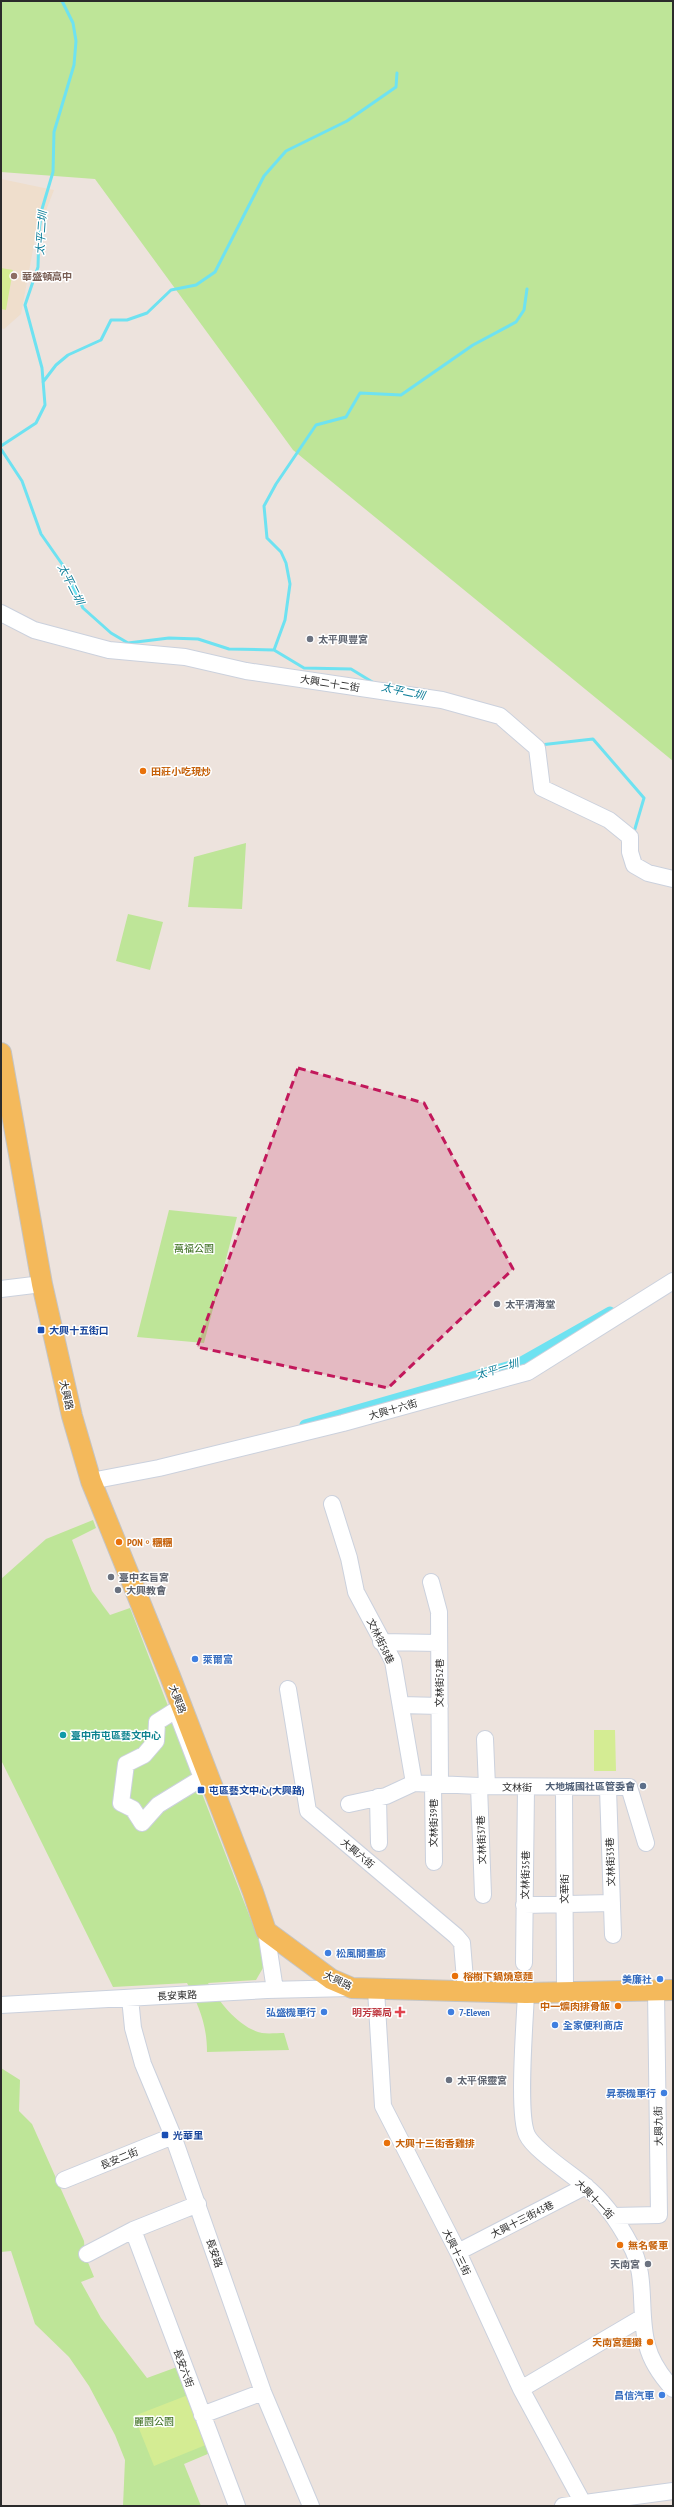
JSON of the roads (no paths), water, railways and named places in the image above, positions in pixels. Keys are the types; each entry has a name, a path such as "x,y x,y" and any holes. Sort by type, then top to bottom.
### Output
{"main road":[{"name":"大興路","path":"1,1052 42,1284 70,1409 91,1481 170,1676 253,1892 266,1931 331,1979 352,1988 376,1990 526,1993 664,1990"}],"street":[{"name":"大興二十二街","path":"1,613 34,630 109,650 185,657 246,671 442,700 500,716 537,748 542,788 610,820 630,837 630,852 634,865 648,873 673,879"},
{"name":"大興十六街","path":"91,1481 159,1468 343,1423 528,1372 673,1281"},
{"path":"1,1289 42,1284"},
{"name":"文林街58巷","path":"332,1504 349,1558 356,1592 392,1661 414,1783"},
{"name":"文林街52巷","path":"432,1582 439,1612 440,1706 437,1784"},
{"path":"381,1642 439,1643"},
{"name":"大興六街","path":"288,1689 308,1811 456,1936 462,1943 466,1992"},
{"path":"401,1705 440,1706"},
{"path":"176,1710 202,1778 158,1805 142,1823 134,1809 121,1804 126,1764 144,1754 156,1741 157,1722 176,1710"},
{"name":"文林街37巷","path":"483,1894 483,1786 485,1739"},
{"name":"文林街","path":"349,1804 378,1797 414,1783 526,1787 629,1787 646,1843"},
{"name":"文林街39巷","path":"434,1862 437,1784"},
{"name":"文林街35巷","path":"524,1963 526,1787"},
{"name":"文華街","path":"564,1787 565,1991"},
{"name":"文林街33巷","path":"608,1788 613,1935"},
{"path":"378,1797 379,1843"},
{"path":"524,1905 612,1903"},
{"path":"266,1931 275,1990"},
{"name":"長安東路","path":"1,2005 275,1990 352,1988"},
{"name":"大興十三街","path":"376,1990 383,2106 458,2252 521,2389 583,2503"},
{"name":"大興九街","path":"614,2216 660,2215 664,1990"},
{"name":"大興十一街","path":"526,1993 523,2106 527,2135 540,2150 586,2186 614,2216 631,2246 641,2278 643,2317 647,2346 661,2374 673,2389"},
{"name":"長安路","path":"130,1998 133,2028 143,2064 173,2136 198,2204 263,2392 311,2506"},
{"name":"長安二街","path":"64,2180 173,2136"},
{"name":"大興十三街43巷","path":"458,2252 586,2186"},
{"path":"87,2254 133,2230 198,2204"},
{"name":"長安六街","path":"133,2230 237,2506"},
{"path":"521,2389 643,2317"},
{"path":"202,2415 263,2392"},
{"path":"563,2506 673,2491"}],"waterway":[{"name":"太平二圳","path":"1,446 36,423 45,405 42,368 25,305 38,267 39,231 42,209 53,172 54,132 74,65 76,41 73,23 62,1"},
{"path":"43,382 56,365 68,355 101,340 111,320 127,320 147,313 171,290 196,285 215,272 264,176 286,151 347,121 396,87 397,73"},
{"path":"274,650 285,620 290,584 286,563 281,552 267,538 264,506 276,484 316,425 346,417 360,393 401,395 473,345 516,322 524,310 527,289"},
{"name":"太平二圳","path":"1,449 22,481 41,534 62,564 83,608 111,633 128,643 169,638 198,639 229,649 274,650 304,668 351,669 374,683"},
{"name":"太平二圳","path":"540,745 593,739 644,798 634,832"},
{"name":"太平一圳","path":"305,1425 518,1364 610,1312"}],"place":[{"name":"華盛頓高中","path":"14,276"},
{"name":"太平興豐宮","path":"310,639"},
{"name":"田莊小吃現炒","path":"143,771"},
{"name":"太平清海堂","path":"497,1304"},
{"name":"大興十五街口","path":"41,1330"},
{"name":"PON。糰糰","path":"119,1542"},
{"name":"臺中玄旨宮","path":"111,1577"},
{"name":"大興教會","path":"118,1590"},
{"name":"萊爾富","path":"195,1659"},
{"name":"臺中市屯區藝文中心","path":"63,1735"},
{"name":"大地城國社區管委會","path":"643,1786"},
{"name":"屯區藝文中心(大興路)","path":"201,1790"},
{"name":"松風閣畫廊","path":"328,1953"},
{"name":"榕樹下鍋燒意麵","path":"455,1976"},
{"name":"美廉社","path":"660,1979"},
{"name":"中一爌肉排骨飯","path":"618,2006"},
{"name":"弘盛機車行","path":"324,2012"},
{"name":"明芳藥局","path":"400,2012"},
{"name":"7-Eleven","path":"451,2012"},
{"name":"全家便利商店","path":"555,2025"},
{"name":"太平保靈宮","path":"449,2080"},
{"name":"昇泰機車行","path":"664,2093"},
{"name":"光華里","path":"165,2135"},
{"name":"大興十三街香雞排","path":"387,2143"},
{"name":"無名餐車","path":"620,2245"},
{"name":"天南宮","path":"648,2264"},
{"name":"天南宮麵攤","path":"650,2342"},
{"name":"昌信汽車","path":"662,2395"}],"park label":[{"name":"萬福公園","path":"194,1248"},
{"name":"麗園公園","path":"154,2421"}]}
